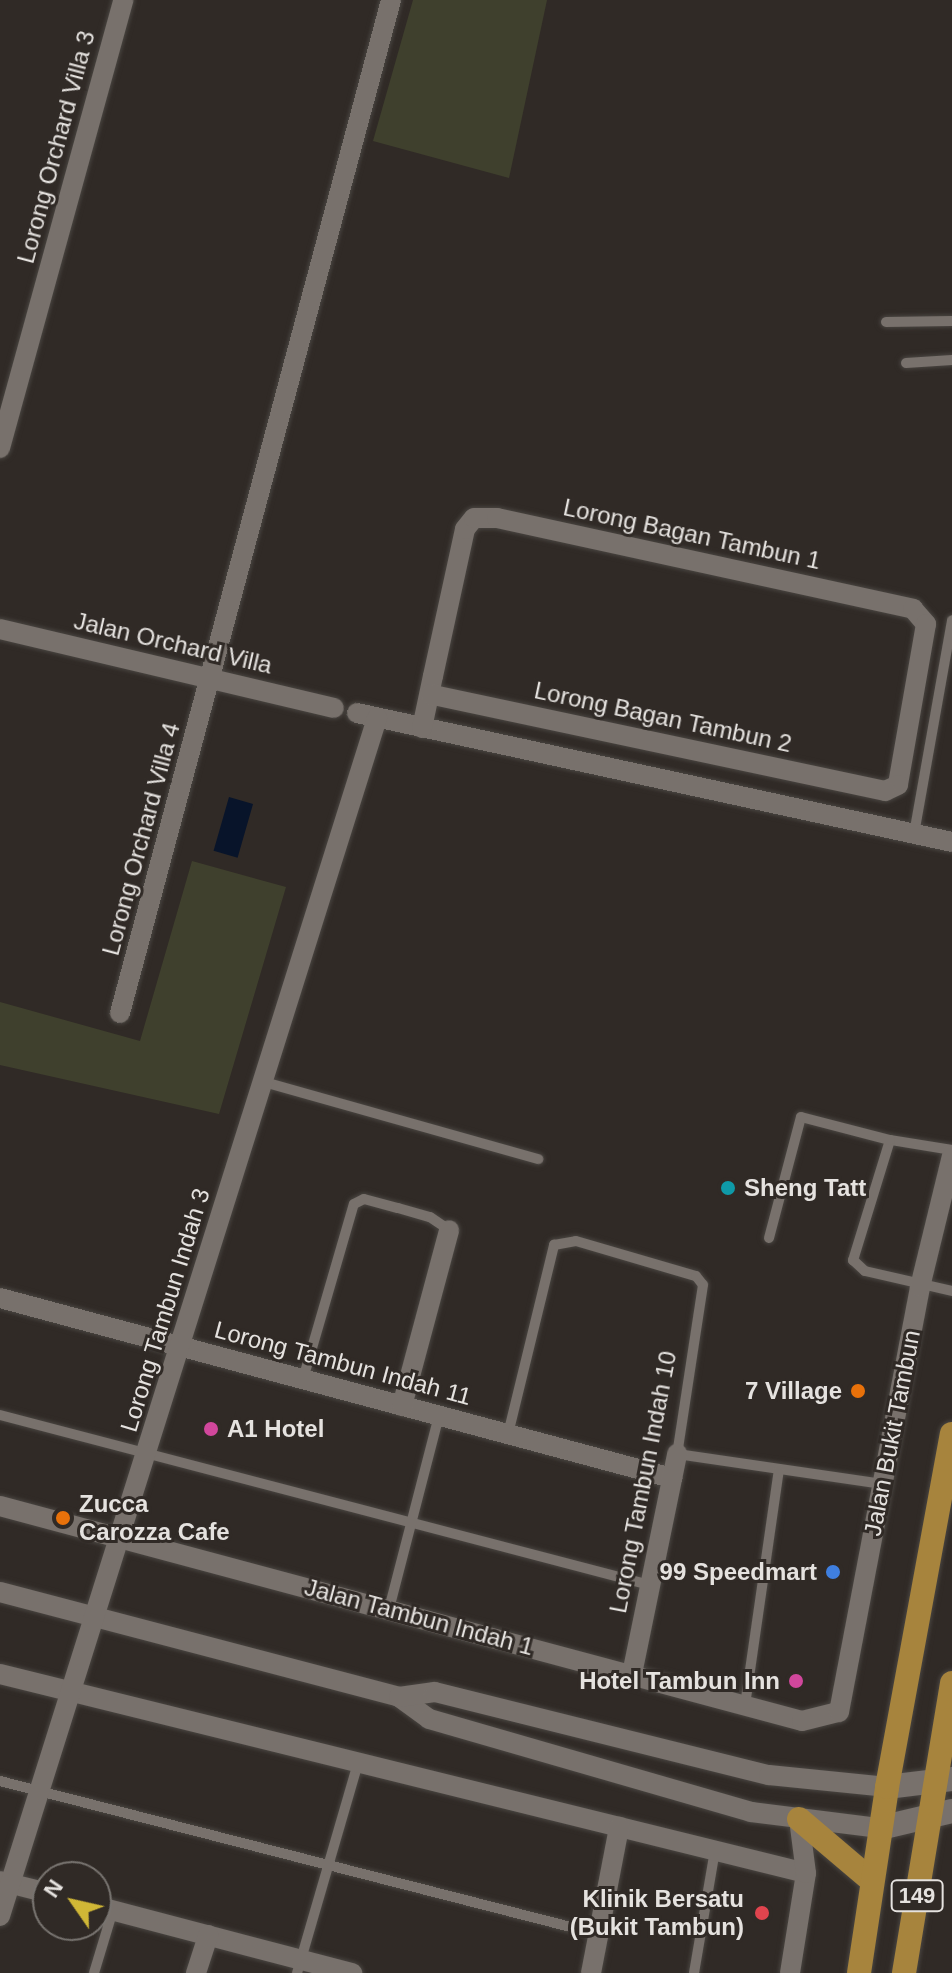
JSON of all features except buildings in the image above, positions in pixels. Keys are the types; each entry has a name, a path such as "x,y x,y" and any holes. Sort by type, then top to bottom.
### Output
{"main road":[{"name":"149","path":"859,1973 887,1787 952,1434"},
{"name":"149","path":"904,1973 941,1815 951,1698"},
{"path":"799,1819 871,1880"}],"street":[{"name":"Lorong Orchard Villa 3","path":"0,448 123,0"},
{"name":"Lorong Orchard Villa 4","path":"120,1013 212,679 391,0"},
{"name":"Lorong Bagan Tambun 1","path":"430,694 465,529 474,518 497,518 913,609 926,624 898,785 885,791"},
{"name":"Jalan Orchard Villa","path":"0,629 334,708"},
{"path":"430,694 422,728 952,842"},
{"name":"Lorong Bagan Tambun 2","path":"430,694 885,791"},
{"name":"Lorong Tambun Indah 3","path":"0,1916 5,1882 97,1617 264,1082 367,716 422,728"},
{"name":"Jalan Bukit Tambun","path":"839,1712 920,1287 952,1156"},
{"path":"402,1406 449,1230"},
{"name":"Lorong Tambun Indah 11","path":"0,1298 672,1478"},
{"name":"Lorong Tambun Indah 10","path":"632,1674 677,1454"},
{"name":"Jalan Tambun Indah 1","path":"0,1506 802,1721 839,1712"},
{"path":"0,1592 399,1697 429,1719 751,1812 880,1828 941,1815"},
{"path":"0,1674 69,1694 806,1873"},
{"path":"399,1697 435,1692 769,1775 887,1787 944,1780"},
{"path":"790,1973 806,1873 799,1819"},
{"path":"591,1973 619,1827"},
{"path":"5,1882 32,1889"},
{"path":"112,1910 208,1935 299,1966 352,1973"},
{"path":"196,1973 208,1935"}],"lane":[{"path":"886,322 952,321"},
{"path":"906,363 952,360"},
{"path":"914,834 952,620"},
{"path":"264,1082 538,1159"},
{"path":"769,1238 801,1117 890,1140 952,1150"},
{"path":"890,1140 853,1260 865,1271 920,1287 952,1291"},
{"path":"303,1379 354,1204 364,1199 398,1208 430,1217 449,1230"},
{"name":"Lorong Tambun Indah 10","path":"508,1434 554,1245 561,1240 696,1276 704,1299 677,1454"},
{"path":"0,1415 650,1585"},
{"path":"389,1609 439,1415"},
{"path":"677,1454 883,1484"},
{"path":"745,1705 779,1469"},
{"path":"299,1966 358,1763"},
{"path":"0,1781 598,1934"},
{"path":"694,1973 715,1850"},
{"path":"94,1973 99,1941"}],"green space":[{"path":"413,0 547,0 509,178 373,141"},
{"path":"192,861 286,887 219,1114 0,1065 0,1002 140,1041"}],"water":[{"path":"229,797 253,804 238,858 214,851"}],"place":[{"name":"Sheng Tatt","path":"728,1188"},
{"name":"7 Village","path":"858,1391"},
{"name":"A1 Hotel","path":"211,1429"},
{"name":"Zucca Carozza Cafe","path":"63,1518"},
{"name":"99 Speedmart","path":"833,1572"},
{"name":"Hotel Tambun Inn","path":"796,1681"},
{"name":"Klinik Bersatu (Bukit Tambun)","path":"762,1913"}]}
